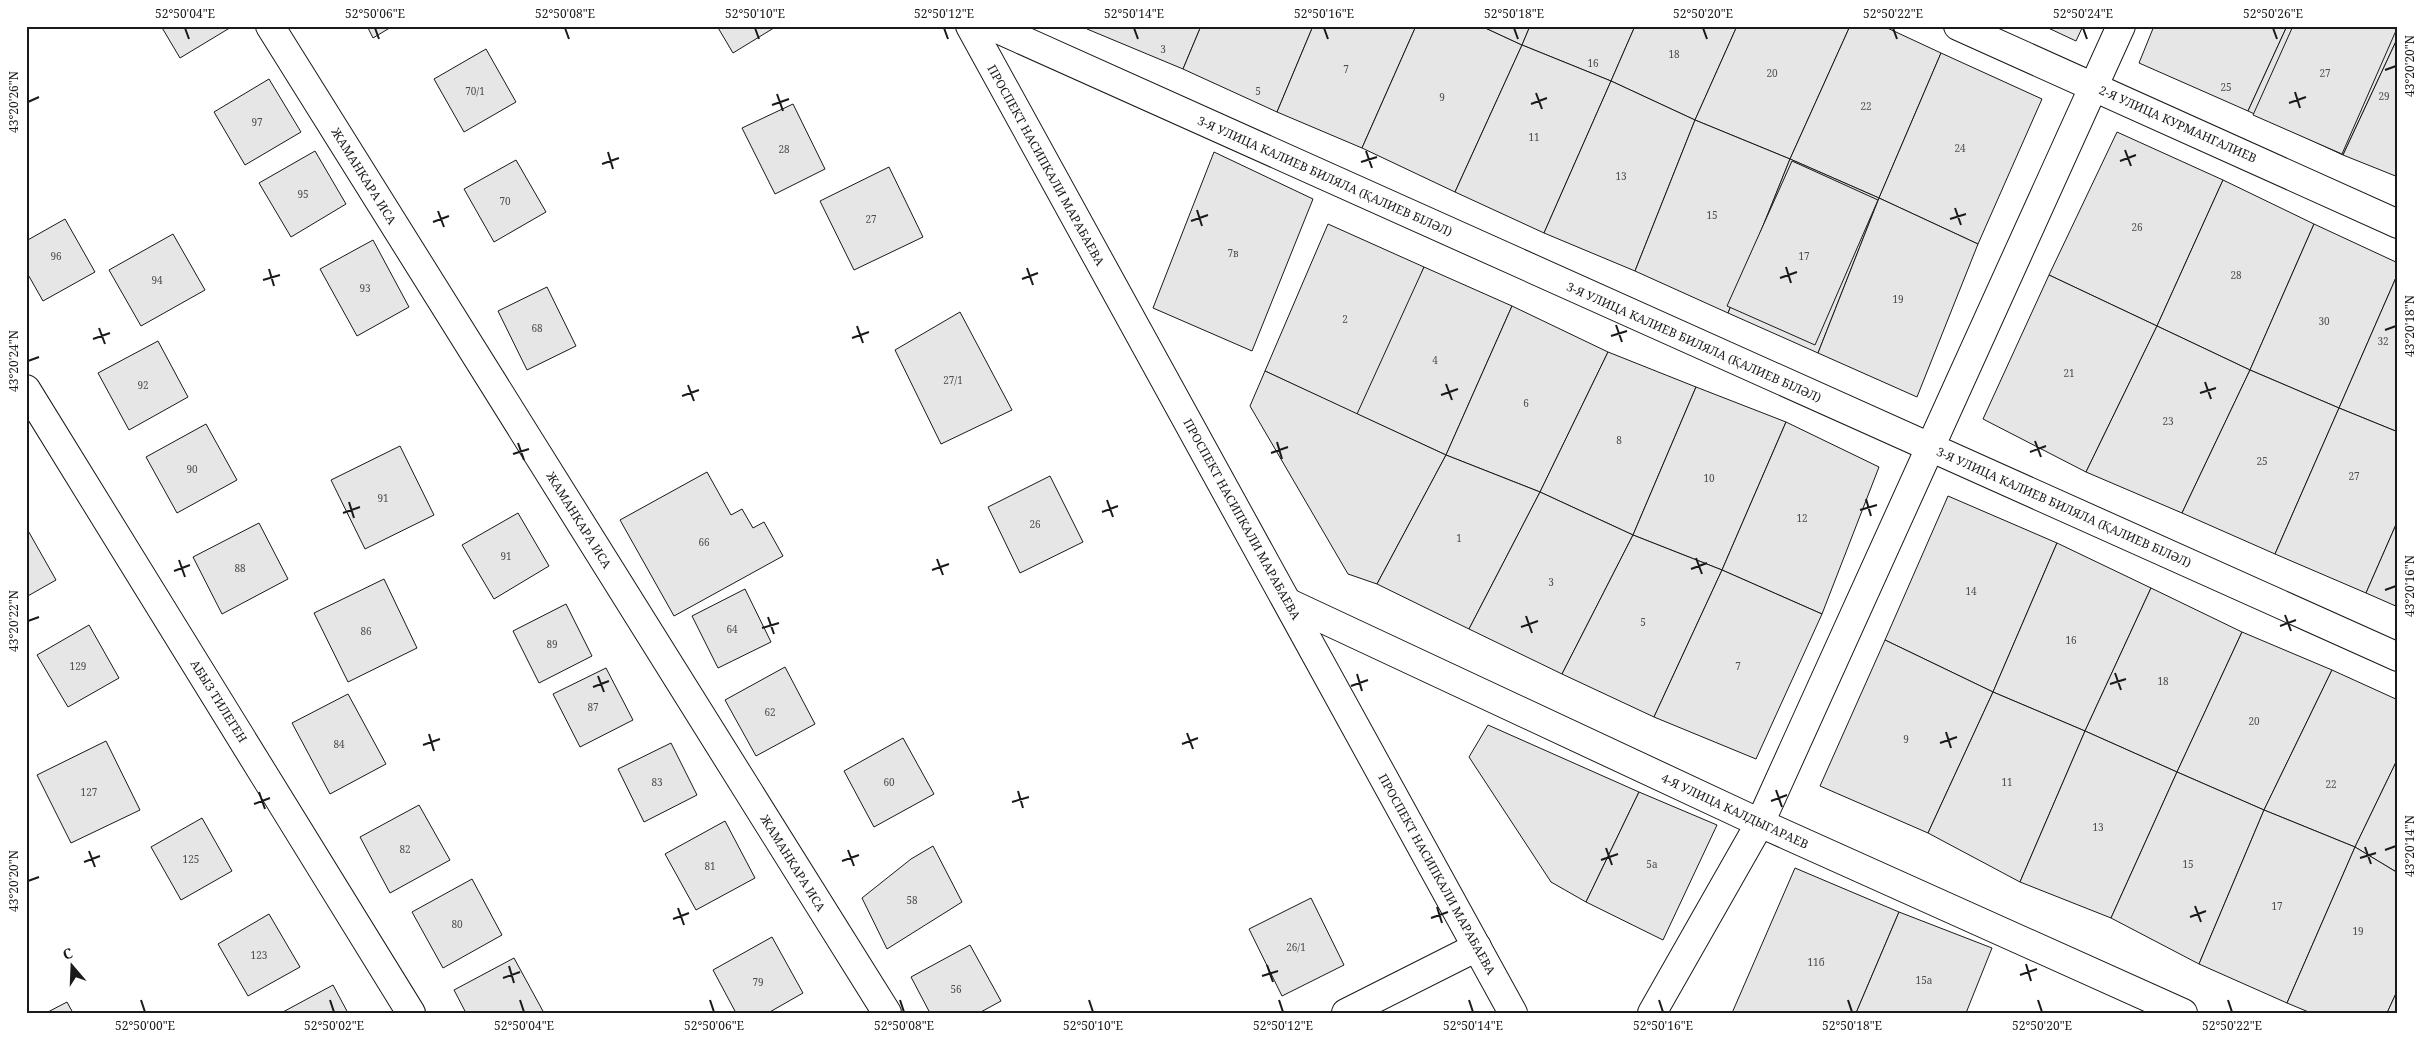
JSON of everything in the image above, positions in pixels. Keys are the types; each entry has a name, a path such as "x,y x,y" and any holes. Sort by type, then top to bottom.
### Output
{"street":[{"name":"ЖАМАНКАРА ИСА","path":"270,26 887,1013"},
{"name":"ПРОСПЕКТ НАСИПКАЛИ МАРАБАЕВА","path":"970,26 1513,1013"},
{"name":"3-Я УЛИЦА КАЛИЕВ БИЛЯЛА (ҚАЛИЕВ БІЛӘЛ)","path":"991,26 2398,657"},
{"name":"2-Я УЛИЦА КУРМАНГАЛИЕВ","path":"1958,26 2398,224"},
{"path":"1652,1013 1760,823 2121,26"},
{"name":"АБЫЗ ТИЛЕГЕН","path":"26,389 411,1013"},
{"name":"4-Я УЛИЦА КАЛДЫГАРАЕВ","path":"1288,603 1760,823 2183,1013"},
{"path":"1346,1013 1477,947"}],"building":[{"path":"161,26 233,26 180,58"},
{"path":"367,26 393,26 373,38"},
{"path":"717,26 777,26 733,53"},
{"path":"1088,26 1201,26 1183,69 1087,29"},
{"path":"1201,26 1313,26 1277,112 1183,69"},
{"path":"1313,26 1416,26 1362,148 1277,112"},
{"path":"1416,26 1481,26 1522,45 1455,192 1362,148"},
{"path":"1481,26 1530,26 1522,45"},
{"path":"1530,26 1635,26 1611,81 1522,45"},
{"path":"1635,26 1737,26 1695,120 1611,81"},
{"path":"1737,26 1850,26 1790,159 1695,120"},
{"path":"1850,26 1883,26 1941,53 1879,198 1790,159"},
{"path":"2044,26 2083,26 2076,41"},
{"path":"2154,26 2287,26 2248,111 2139,63"},
{"path":"2287,26 2398,26 2398,37 2343,155 2248,111"},
{"path":"2293,26 2398,26 2342,154 2253,115"},
{"path":"2398,37 2398,177 2343,155"},
{"path":"1522,45 1611,81 1544,233 1455,192"},
{"path":"486,49 516,102 464,132 434,79"},
{"path":"1941,53 2042,99 1978,244 1879,198"},
{"path":"269,79 301,132 245,165 214,112"},
{"path":"1611,81 1695,120 1635,271 1544,233"},
{"path":"793,104 825,169 775,194 742,128"},
{"path":"1695,120 1790,159 1728,313 1635,271"},
{"path":"2117,132 2223,180 2157,326 2049,275"},
{"path":"315,151 346,204 291,237 259,183"},
{"path":"1214,152 1313,199 1252,351 1153,308"},
{"path":"1790,159 1879,198 1818,353 1728,313"},
{"path":"516,160 546,212 494,242 464,189"},
{"path":"1792,161 1878,200 1815,345 1727,306"},
{"path":"889,167 923,237 854,270 820,201"},
{"path":"2223,180 2314,224 2250,370 2157,326"},
{"path":"1879,198 1978,244 1917,397 1818,353"},
{"path":"65,219 95,272 43,301 26,271 26,241"},
{"path":"1328,224 1424,267 1365,418 1265,371"},
{"path":"2314,224 2398,263 2398,273 2339,408 2250,370"},
{"path":"173,234 205,290 141,326 109,270"},
{"path":"373,240 409,307 357,336 320,269"},
{"path":"1424,267 1512,306 1446,455 1357,414"},
{"path":"2398,273 2398,432 2339,408"},
{"path":"2049,275 2157,326 2086,472 1983,419"},
{"path":"547,287 576,346 527,370 498,311"},
{"path":"1512,306 1608,352 1540,492 1446,455"},
{"path":"960,312 1012,410 941,444 895,350"},
{"path":"2157,326 2250,370 2182,513 2086,472"},
{"path":"158,341 188,397 129,430 98,373"},
{"path":"1608,352 1696,387 1633,535 1540,492"},
{"path":"2250,370 2339,408 2275,554 2182,513"},
{"path":"1265,371 1446,455 1377,584 1348,574 1250,406"},
{"path":"1696,387 1786,422 1722,570 1633,535"},
{"path":"2339,408 2398,432 2398,520 2366,593 2275,554"},
{"path":"1786,422 1879,467 1822,614 1722,570"},
{"path":"206,424 237,480 177,513 146,457"},
{"path":"400,446 434,515 365,549 331,480"},
{"path":"1446,455 1540,492 1469,629 1377,584"},
{"path":"707,472 731,515 742,509 753,528 764,522 783,556 674,616 620,520"},
{"path":"1050,476 1083,542 1020,573 988,507"},
{"path":"1540,492 1633,535 1562,674 1469,629"},
{"path":"1948,496 2057,543 1993,692 1885,640"},
{"path":"518,513 549,566 494,599 462,545"},
{"path":"2398,520 2398,607 2366,593"},
{"path":"259,523 288,579 222,614 193,557"},
{"path":"26,527 56,580 26,597"},
{"path":"1633,535 1722,570 1654,717 1562,674"},
{"path":"2057,543 2151,588 2085,731 1993,692"},
{"path":"1722,570 1822,614 1756,759 1654,717"},
{"path":"384,579 417,648 348,682 314,613"},
{"path":"2151,588 2242,632 2177,772 2085,731"},
{"path":"745,589 771,642 718,668 692,616"},
{"path":"566,604 592,656 539,683 513,631"},
{"path":"89,625 119,678 68,707 37,655"},
{"path":"2242,632 2332,670 2264,810 2177,772"},
{"path":"1885,640 1993,692 1928,833 1820,786"},
{"path":"785,667 815,724 756,756 725,700"},
{"path":"606,668 633,720 580,747 553,694"},
{"path":"2332,670 2398,700 2398,758 2355,847 2264,810"},
{"path":"1993,692 2085,731 2020,882 1928,833"},
{"path":"348,694 386,764 330,794 292,723"},
{"path":"1488,725 1639,792 1586,902 1551,882 1469,757"},
{"path":"2085,731 2177,772 2111,918 2020,882"},
{"path":"903,738 934,794 874,827 844,771"},
{"path":"106,741 140,810 71,843 37,775"},
{"path":"671,743 697,795 644,822 618,769"},
{"path":"2398,758 2398,873 2355,847"},
{"path":"2177,772 2264,810 2199,964 2111,918"},
{"path":"1639,792 1717,825 1663,940 1586,902"},
{"path":"419,805 450,860 390,893 360,837"},
{"path":"2264,810 2355,847 2287,1003 2199,964"},
{"path":"202,818 232,871 181,900 151,847"},
{"path":"725,821 755,878 696,910 665,854"},
{"path":"933,846 962,902 887,949 862,898 911,859"},
{"path":"2355,847 2398,873 2398,989 2387,1013 2311,1013 2287,1003"},
{"path":"1795,868 1899,912 1856,1013 1732,1013"},
{"path":"472,879 502,935 443,968 412,912"},
{"path":"1311,898 1344,965 1282,996 1249,929"},
{"path":"1899,912 1992,948 1966,1013 1856,1013"},
{"path":"269,914 300,967 248,996 218,944"},
{"path":"772,937 803,993 768,1013 736,1013 713,970"},
{"path":"970,945 1001,1001 979,1013 930,1013 911,977"},
{"path":"514,958 544,1013 466,1013 454,990"},
{"path":"333,985 348,1013 281,1013"},
{"path":"2398,989 2398,1013 2387,1013"},
{"path":"67,1002 73,1013 46,1013"}]}
